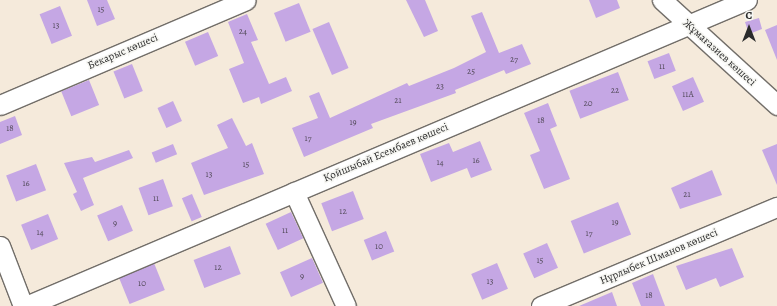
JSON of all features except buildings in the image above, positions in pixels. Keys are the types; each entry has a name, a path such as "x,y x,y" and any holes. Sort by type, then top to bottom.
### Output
{"street":[{"name":"Бекарыс көшесі","path":"0,105 246,0"},
{"name":"Жұмағазиев көшесі","path":"662,0 777,105"},
{"name":"Қойшыбай Есембаев көшесі","path":"24,306 747,0"},
{"path":"294,192 346,306"},
{"name":"Нұрлыбек Шманов көшесі","path":"541,306 777,207"},
{"path":"0,246 24,306"}]}
